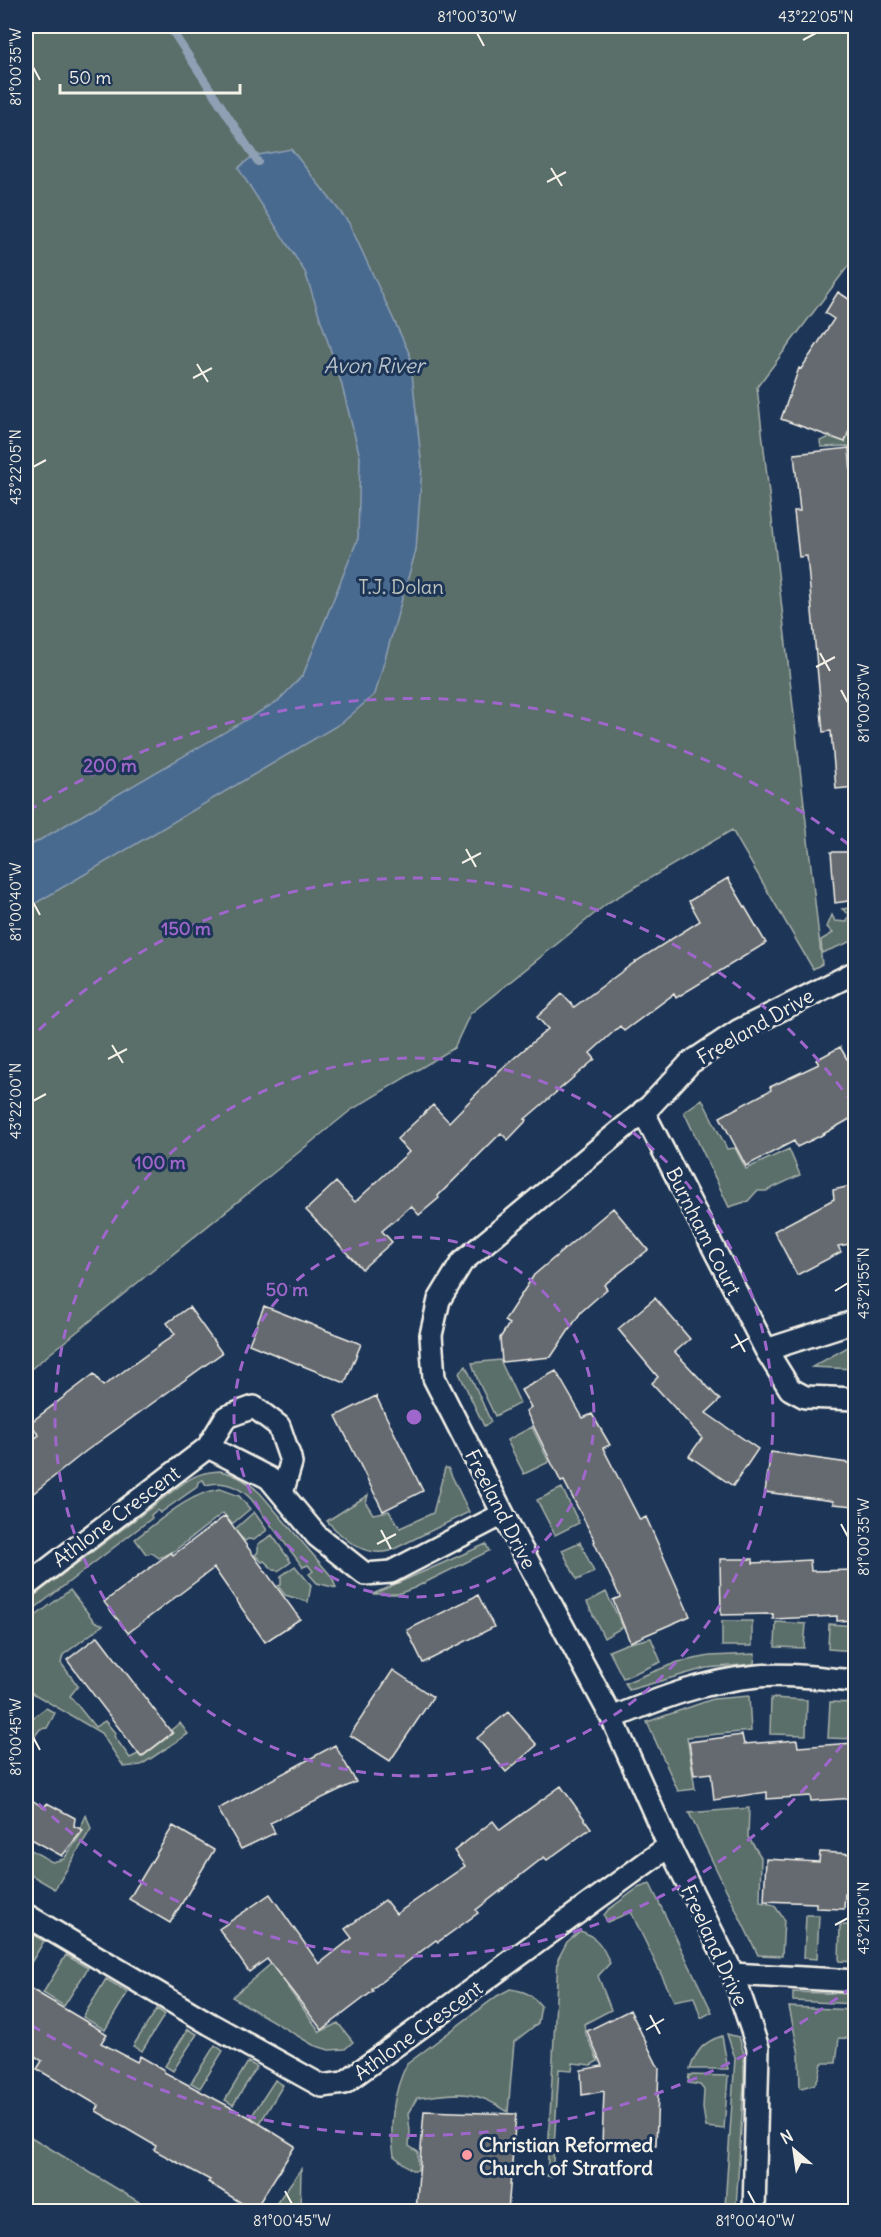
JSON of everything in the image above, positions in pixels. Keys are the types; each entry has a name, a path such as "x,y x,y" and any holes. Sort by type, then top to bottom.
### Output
{"street":[{"name":"Freeland Drive","path":"754,2211 758,2048 733,1974 669,1846 612,1718 503,1514 434,1378 431,1335 439,1300 462,1262 643,1112 690,1063 738,1031 855,972"},
{"name":"Burnham Court","path":"643,1112 766,1350 790,1389 805,1397 855,1399"},
{"path":"766,1350 855,1321"},
{"name":"Athlone Crescent","path":"26,1586 208,1447 226,1417 254,1407 279,1426 291,1462 282,1493"},
{"path":"208,1447 269,1478 317,1536 365,1574 391,1572 503,1514"},
{"path":"612,1718 665,1696 694,1687 758,1676 855,1681"},
{"name":"Athlone Crescent","path":"26,1915 322,2086 344,2083 669,1846"},
{"path":"733,1974 855,1981"}],"green space":[{"name":"T.J. Dolan","path":"26,26 856,26 855,257 757,387 822,964 813,969 732,830 609,902 470,1014 454,1048 351,1110 26,1373"},
{"path":"855,417 855,450 852,451 849,446 821,447 820,441 828,438 834,423 852,424"},
{"path":"855,907 855,940 822,953 821,940 833,933 827,927 832,915 835,921 847,922 849,914 842,909"},
{"path":"702,1099 727,1149 735,1148 746,1169 789,1149 800,1175 766,1191 757,1191 748,1201 729,1207 684,1112"},
{"path":"855,1343 855,1369 812,1367"},
{"path":"500,1360 520,1403 495,1416 472,1363"},
{"path":"466,1366 491,1422 484,1426 459,1373"},
{"path":"532,1427 549,1462 524,1474 507,1440"},
{"path":"445,1468 448,1468 469,1512 390,1551 371,1552 363,1549 341,1535 327,1521 368,1495 366,1503 373,1514 389,1511 400,1528 433,1513"},
{"path":"220,1471 232,1474 260,1493 332,1577 336,1588 317,1583 309,1574 313,1571 308,1565 303,1567 246,1494 225,1484 206,1485 203,1480 198,1482 197,1487 160,1513 157,1510 151,1515 152,1518 26,1615 26,1602 181,1485 199,1475"},
{"path":"562,1488 579,1523 555,1535 537,1500"},
{"path":"220,1489 239,1496 250,1509 232,1524 223,1513 174,1551 159,1558 152,1553 146,1554 135,1539 185,1502"},
{"path":"254,1512 267,1530 254,1540 245,1541 234,1530"},
{"path":"272,1535 291,1562 278,1571 255,1555 258,1552 258,1544"},
{"path":"580,1542 594,1572 577,1580 562,1550"},
{"path":"486,1544 489,1551 414,1588 398,1594 373,1594"},
{"path":"295,1566 311,1585 308,1602 285,1595 278,1586 281,1585 281,1576"},
{"path":"70,1590 94,1621 103,1625 63,1655 61,1663 78,1686 70,1696 95,1727 105,1721 116,1734 114,1736 130,1758 138,1754 142,1757 173,1733 171,1730 180,1723 188,1734 141,1765 124,1767 101,1733 29,1691 26,1686 26,1623"},
{"path":"606,1592 623,1627 604,1638 587,1602"},
{"path":"722,1621 752,1621 752,1646 722,1646"},
{"path":"776,1622 806,1624 804,1648 775,1647"},
{"path":"829,1624 855,1626 855,1651 828,1649"},
{"path":"651,1638 661,1662 623,1678 609,1651"},
{"path":"755,1654 754,1664 706,1668 629,1690 625,1683 678,1662 710,1656"},
{"path":"749,1696 751,1731 687,1737 695,1789 678,1791 647,1722 713,1699"},
{"path":"771,1698 807,1700 806,1735 770,1734"},
{"path":"830,1702 855,1703 855,1739 828,1738"},
{"path":"46,1708 55,1713 47,1728 40,1729 27,1747 31,1753 26,1762 26,1723"},
{"path":"749,1808 748,1837 761,1857 760,1902 774,1905 784,1919 782,1956 758,1955 689,1813"},
{"path":"86,1815 91,1829 55,1889 26,1872 26,1847 52,1862 64,1859 83,1831 80,1829"},
{"path":"650,1884 712,2012 701,2018 694,1997 674,2001 631,1912 607,1922 604,1915 638,1888"},
{"path":"806,1915 819,1915 817,1959 804,1958"},
{"path":"840,1925 855,1925 855,1962 839,1961"},
{"path":"26,1931 44,1941 26,1971"},
{"path":"580,1931 599,1943 610,1963 598,1976 611,2010 584,2024 598,2061 591,2065 573,2063 572,2070 559,2069 552,2177 547,2176 558,1959 567,1942"},
{"path":"286,1951 288,1988 320,2032 338,2023 353,2042 345,2049 329,2050 313,2045 232,1997"},
{"path":"66,1955 88,1968 64,2006 43,1993"},
{"path":"106,1979 128,1992 105,2030 83,2017"},
{"path":"510,1989 527,1994 541,2006 538,2023 514,2042 508,2112 485,2099 464,2094 417,2098 408,2113 409,2146 418,2152 418,2170 412,2170 394,2156 392,2133 395,2097 407,2064 497,1996"},
{"path":"793,1992 855,1994 855,2004 793,2001"},
{"path":"789,2007 855,2010 855,2039 839,2038 836,2063 822,2063 815,2084 802,2088 800,2088 799,2054"},
{"path":"157,2009 165,2014 142,2051 133,2046"},
{"path":"188,2029 197,2034 173,2071 165,2066"},
{"path":"727,2034 739,2037 744,2054 736,2207 725,2206 735,2058"},
{"path":"722,2036 728,2069 690,2069 702,2048 710,2041"},
{"path":"215,2045 223,2051 200,2088 191,2083"},
{"path":"248,2062 257,2067 233,2105 225,2100"},
{"path":"689,2075 728,2076 724,2129 706,2127 703,2108 704,2090 700,2085 688,2083"},
{"path":"275,2080 283,2085 260,2123 251,2117"},
{"path":"26,2134 154,2211 26,2211"},
{"path":"301,2169 300,2211 271,2211"}],"water":[{"name":"Avon River","path":"291,149 349,223 410,355 422,468 416,550 375,694 343,722 26,909 26,848 278,701 303,675 358,538 360,457 341,382 305,272 238,168 253,156"}],"building":[{"path":"838,292 855,303 855,412 845,442 781,419 799,368 801,369 834,319 825,313"},
{"path":"849,448 855,524 855,787 836,789 831,731 823,732 807,556 799,557 794,511 800,511 794,454"},
{"path":"831,852 855,852 855,900 835,903"},
{"path":"728,878 766,943 676,998 674,994 624,1031 620,1026 590,1053 595,1059 525,1119 527,1120 508,1140 501,1133 438,1196 439,1198 419,1215 411,1206 382,1231 392,1242 362,1269 306,1210 336,1182 355,1202 409,1152 397,1139 433,1105 449,1122 500,1070 548,1029 537,1017 562,994 574,1007 632,964 700,921 689,901"},
{"path":"840,1047 847,1059 855,1054 855,1116 797,1147 794,1141 746,1166 720,1117 771,1090 770,1087 819,1064 816,1060"},
{"path":"855,1185 855,1243 838,1246 841,1252 797,1275 774,1231 834,1199 833,1190"},
{"path":"613,1208 648,1250 604,1285 607,1289 581,1312 551,1357 502,1362 500,1338 509,1324 504,1321 534,1275"},
{"path":"655,1298 690,1339 675,1352 720,1400 706,1413 758,1449 733,1486 689,1456 702,1438 652,1383 658,1377 618,1329"},
{"path":"264,1306 361,1344 345,1383 249,1344"},
{"path":"189,1307 222,1353 86,1451 26,1499 26,1445 39,1435 30,1423 94,1374 103,1386 175,1334 167,1323"},
{"path":"556,1371 583,1418 592,1414 610,1445 603,1448 640,1520 646,1517 690,1616 630,1642 613,1600 620,1597 595,1541 564,1481 561,1482 526,1411 531,1407 521,1390"},
{"path":"376,1396 423,1491 383,1511 336,1416"},
{"path":"771,1452 855,1464 855,1506 765,1492"},
{"path":"225,1516 300,1619 265,1642 214,1568 128,1633 104,1602 171,1552 173,1555"},
{"path":"720,1559 753,1559 753,1563 810,1560 811,1571 855,1570 855,1620 837,1621 837,1616 773,1619 773,1614 721,1615"},
{"path":"478,1595 494,1627 423,1663 407,1630"},
{"path":"98,1636 172,1733 141,1757 67,1660"},
{"path":"393,1670 433,1697 390,1761 350,1735"},
{"path":"508,1712 537,1745 506,1772 477,1738"},
{"path":"742,1735 744,1744 797,1740 798,1747 853,1743 855,1798 811,1801 810,1796 767,1799 767,1792 714,1800 711,1773 694,1775 689,1742"},
{"path":"335,1745 356,1782 270,1823 275,1833 241,1849 218,1809"},
{"path":"561,1786 591,1828 547,1860 544,1857 476,1910 478,1913 438,1942 436,1940 322,2030 267,1959 249,1972 219,1929 270,1894 319,1964 352,1938 345,1929 385,1900 396,1914 465,1866 454,1851 493,1821 500,1830"},
{"path":"26,1796 44,1808 47,1803 75,1818 74,1826 83,1830 62,1856 26,1836"},
{"path":"173,1826 214,1850 170,1923 129,1899"},
{"path":"820,1852 855,1854 855,1895 845,1894 844,1909 816,1908 816,1903 764,1901 766,1859 819,1862"},
{"path":"26,1986 107,2034 101,2043 137,2062 140,2056 164,2072 249,2117 295,2146 254,2211 208,2182 210,2180 154,2150 156,2146 96,2111 99,2106 37,2069 42,2061 26,2050"},
{"path":"630,2010 659,2069 656,2145 602,2144 604,2091 582,2095 581,2070 602,2066 587,2031"},
{"name":"Christian Reformed Church of Stratford","path":"424,2111 516,2114 508,2211 416,2211"}],"waterway":[{"name":"Avon River","path":"169,26 258,162"}],"place":[{"name":"Christian Reformed Church of Stratford","path":"467,2155"}]}
